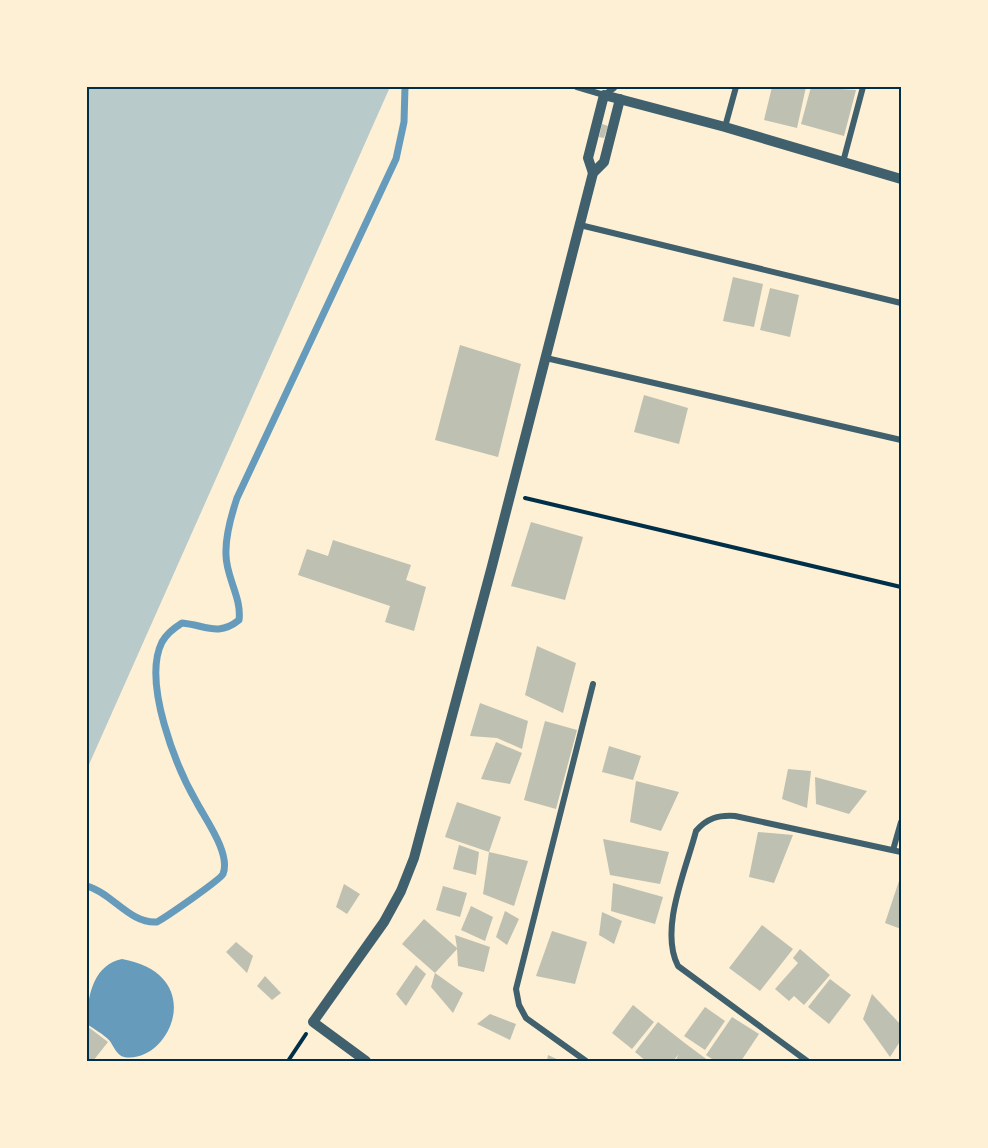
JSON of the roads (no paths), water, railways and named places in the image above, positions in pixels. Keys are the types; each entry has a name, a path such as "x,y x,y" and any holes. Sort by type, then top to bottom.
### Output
{"street":[{"path":"577,87 725,127 901,179"},
{"path":"725,127 736,87"},
{"path":"843,162 863,87"},
{"path":"366,1061 313,1022 384,922 401,891 414,858 593,173 604,162 620,99 614,88 604,95 588,158 593,173"},
{"path":"580,225 901,303"},
{"path":"546,358 901,440"},
{"path":"586,1061 526,1018 519,1005 516,989 593,684"},
{"path":"807,1061 678,966 673,956 670,928 696,831 708,819 722,815 735,816 901,852"},
{"path":"893,850 901,822"}],"water":[{"path":"122,959 149,968 166,982 173,999 173,1017 166,1034 155,1047 140,1056 121,1056 109,1040 87,1024 90,993 98,975 112,962"}],"waterway":[{"path":"87,886 105,895 138,918 157,922 203,891 223,874 225,866 221,847 171,747 159,701 156,679 157,659 164,639 182,623 218,629 239,620 238,604 228,571 226,555 227,533 237,498 396,159 404,122 405,87"}]}
